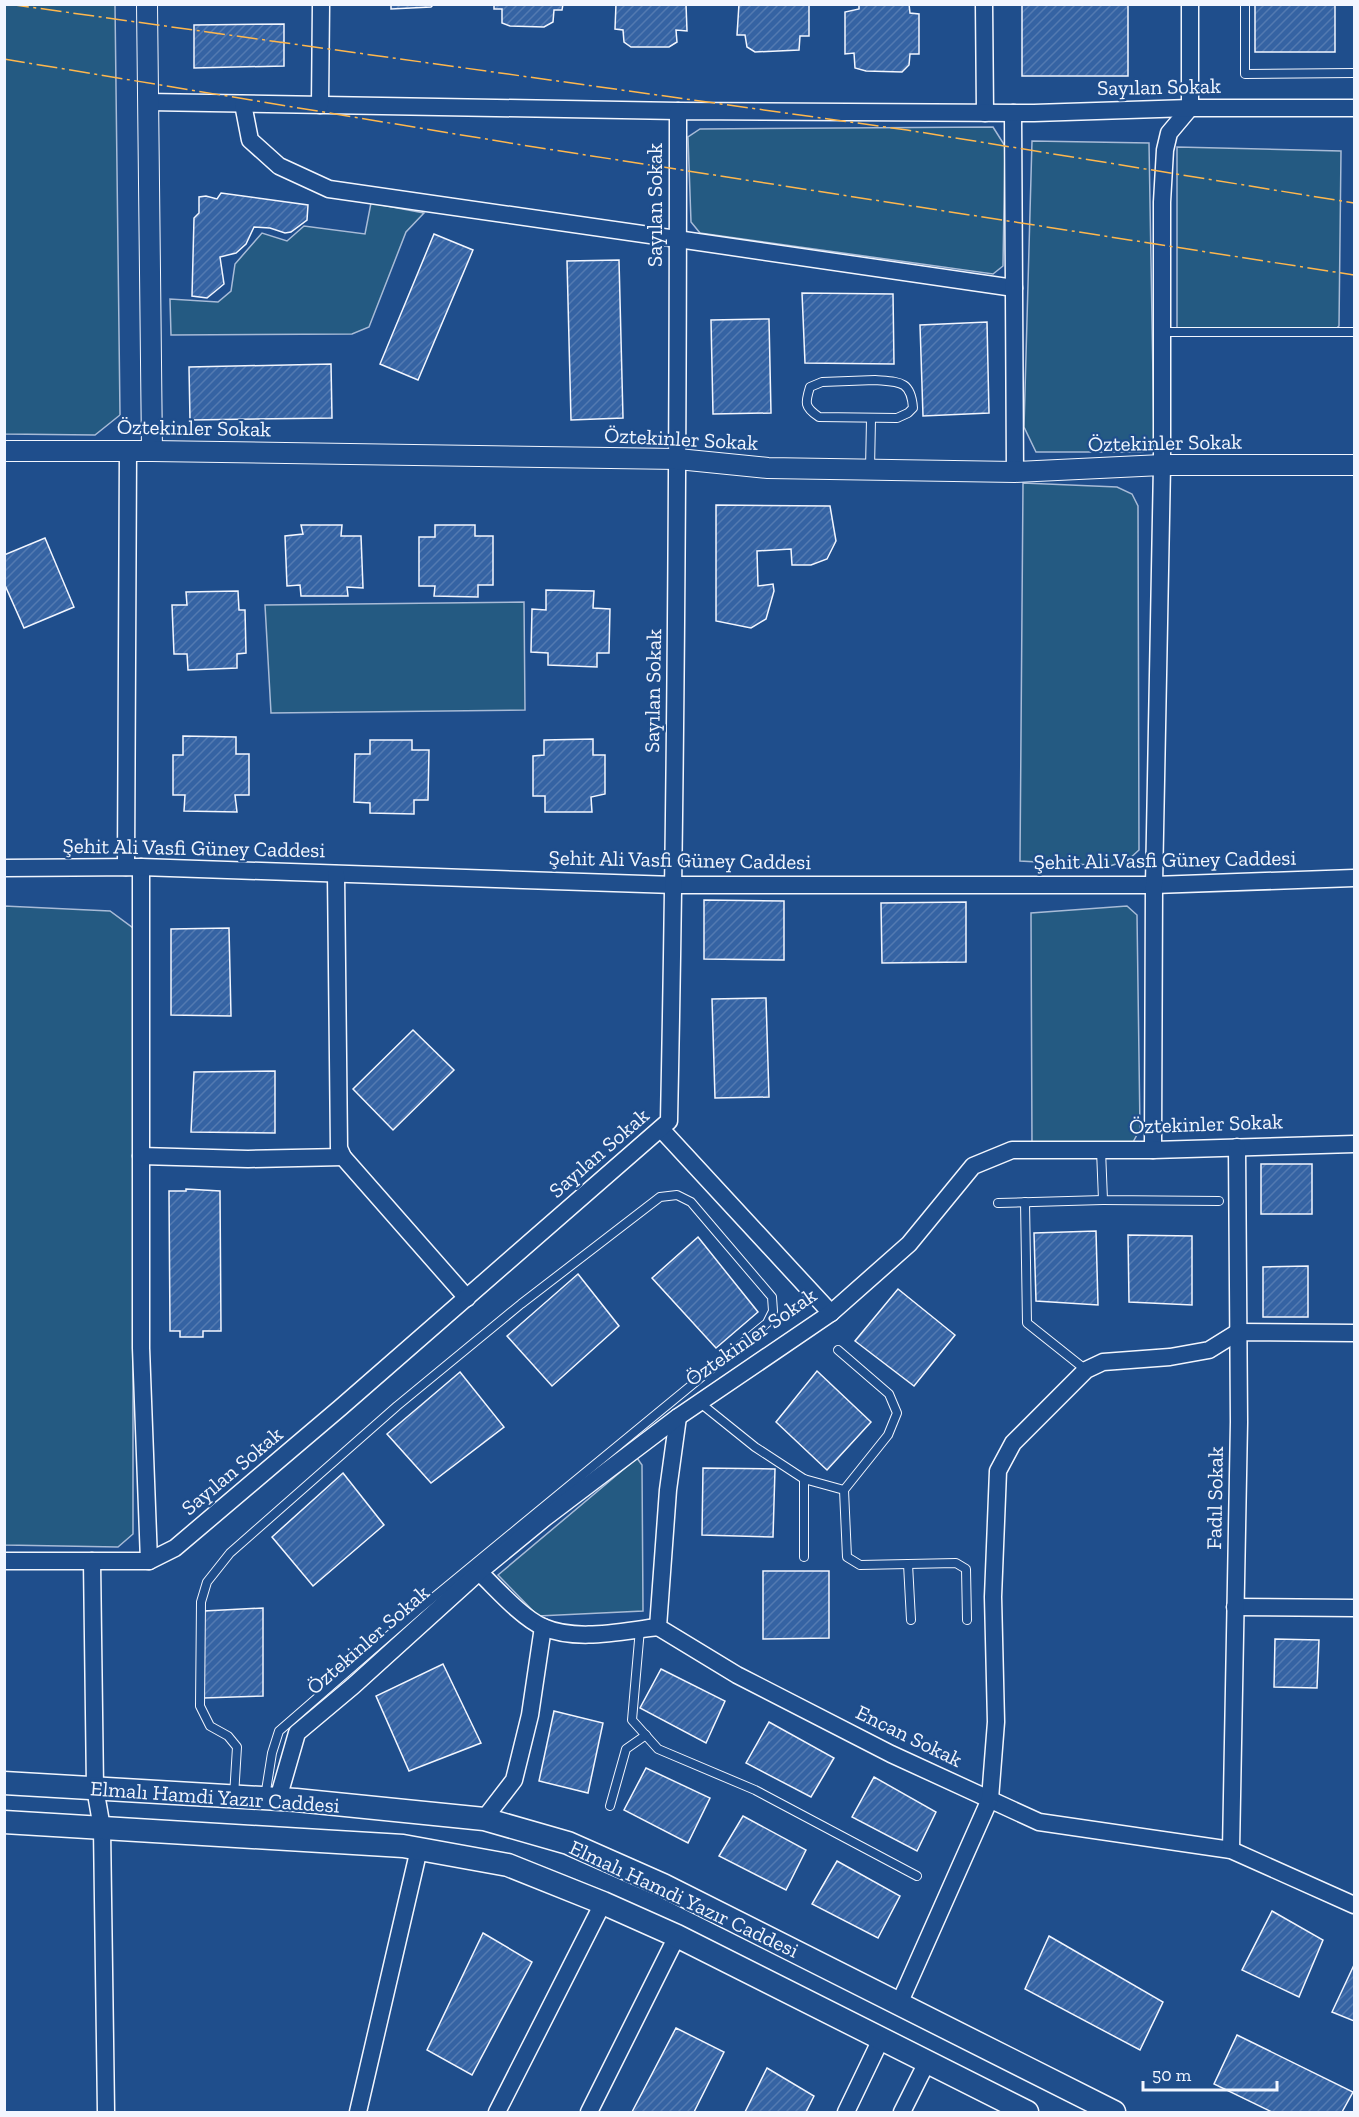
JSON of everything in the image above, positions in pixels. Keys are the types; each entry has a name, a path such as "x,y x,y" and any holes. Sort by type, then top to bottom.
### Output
{"main road":[{"name":"Elmalı Hamdi Yazır Caddesi","path":"4,1783 234,1796 484,1819 568,1844 663,1885 1114,2112"},
{"name":"Elmalı Hamdi Yazır Caddesi","path":"4,1822 403,1846 508,1865 677,1936 1027,2112"}],"street":[{"path":"147,4 152,451"},
{"path":"320,105 321,4"},
{"path":"984,4 985,112"},
{"path":"1153,1150 1154,885 1162,465 1162,202 1165,150 1170,133 1190,108 1190,4"},
{"path":"148,102 678,111"},
{"path":"243,104 250,140 279,166 329,189 1014,288"},
{"name":"Sayılan Sokak","path":"4,1561 149,1561 175,1548 467,1298 669,1121 678,459 678,111 1013,112 1190,108 1354,108"},
{"path":"1013,112 1015,472"},
{"name":"Öztekinler Sokak","path":"4,451 678,459 768,468 1015,472 1162,465 1354,465"},
{"path":"128,451 141,1156 141,1348 149,1561"},
{"name":"Şehit Ali Vasfi Güney Caddesi","path":"4,868 134,867 674,885 1154,885 1354,878"},
{"path":"336,874 339,1148 343,1157 467,1298"},
{"path":"661,1129 831,1313"},
{"name":"Öztekinler Sokak","path":"272,1799 297,1733 353,1686 479,1572 546,1517 678,1417 831,1313 909,1244 973,1166 1012,1150 1153,1150 1354,1144"},
{"name":"Fadıl Sokak","path":"1231,1850 1238,1332 1237,1147"},
{"path":"141,1156 248,1159 343,1157"},
{"path":"899,2004 990,1799 996,1722 993,1597 998,1471 1013,1443 1086,1370 1103,1362 1170,1357 1209,1350 1238,1332 1354,1333"},
{"path":"479,1572 521,1612 543,1627 582,1636 658,1627 668,1490 678,1417"},
{"path":"92,1561 95,1788 102,1828 106,2112"},
{"path":"1235,1607 1354,1608"},
{"path":"484,1819 514,1780 530,1715 543,1627"},
{"name":"Encan Sokak","path":"658,1627 737,1675 891,1754 1040,1822 1231,1850 1354,1905"},
{"path":"358,2112 419,1849"},
{"path":"497,2112 603,1903"},
{"path":"589,2112 677,1936"},
{"path":"846,2112 881,2039"},
{"path":"902,2112 927,2062"}],"lane":[{"path":"1245,4 1245,74 1354,73"},
{"path":"1162,332 1354,332"},
{"path":"875,380 898,382 907,386 912,396 913,408 908,413 897,418 871,419 819,417 810,411 805,401 810,387 822,382 875,380"},
{"path":"870,470 871,419"},
{"path":"1101,1150 1103,1200"},
{"path":"234,1796 237,1747 228,1736 210,1726 200,1706 201,1602 207,1582 230,1553 388,1413 521,1304 660,1197 677,1195 691,1202 772,1297 773,1311 767,1323 417,1611 279,1731 272,1753 272,1799"},
{"path":"998,1203 1103,1200 1219,1201"},
{"path":"1025,1202 1027,1323 1086,1370"},
{"path":"838,1350 889,1394 897,1413 888,1435 844,1490 847,1557 860,1565 956,1563 966,1569 967,1620"},
{"path":"699,1402 755,1447 804,1479 844,1490"},
{"path":"804,1479 804,1557"},
{"path":"908,1564 911,1620"},
{"path":"640,1629 632,1720 658,1749 755,1791 917,1876"},
{"path":"610,1806 626,1749 646,1735"}],"shaded area":[{"path":"5,4 115,5 120,415 95,435 5,434"},
{"path":"993,127 1005,146 1003,266 993,274 700,233 691,222 688,137 700,129"},
{"path":"1032,141 1149,143 1154,438 1143,452 1036,452 1024,427"},
{"path":"1177,147 1341,151 1339,326 1332,332 1177,331"},
{"path":"371,203 424,213 406,232 369,327 352,334 171,335 170,299 218,302 231,291 235,264 262,233 287,241 304,226 365,234"},
{"path":"1023,483 1117,487 1132,494 1138,506 1139,850 1128,860 1110,866 1020,861"},
{"path":"524,602 525,710 271,713 265,605"},
{"path":"4,906 110,911 133,928 133,1534 118,1547 5,1545"},
{"path":"1127,906 1137,915 1140,1129 1132,1144 1032,1148 1031,913"},
{"path":"637,1458 642,1465 643,1611 538,1616 498,1575"}],"building":[{"path":"391,4 434,4 431,7 391,9"},
{"path":"494,4 563,4 562,10 554,10 553,22 544,27 510,26 502,23 502,9 494,9"},
{"path":"616,4 686,4 687,31 676,30 677,42 669,47 631,47 624,42 623,30 615,29"},
{"path":"739,4 809,4 809,36 800,36 799,50 755,52 747,47 745,35 737,35"},
{"path":"859,4 909,4 910,13 919,14 919,54 910,54 909,65 902,72 866,71 855,68 854,53 845,54 845,12 859,9"},
{"path":"1022,4 1128,4 1128,76 1022,76"},
{"path":"1255,4 1335,4 1335,52 1255,52"},
{"path":"284,24 284,66 194,68 194,25"},
{"path":"221,193 308,205 307,220 291,232 285,233 270,228 254,227 246,244 236,253 220,257 224,284 207,298 192,296 194,218 199,213 199,197 217,199"},
{"path":"434,234 473,250 418,380 380,364"},
{"path":"619,260 623,418 571,420 567,261"},
{"path":"802,293 893,294 894,364 805,363"},
{"path":"769,319 771,413 713,414 711,320"},
{"path":"987,322 989,413 923,416 920,325"},
{"path":"331,364 332,418 190,420 189,367"},
{"path":"716,505 830,506 836,541 827,559 811,565 792,565 791,549 757,551 758,586 773,584 774,591 766,619 751,628 716,621"},
{"path":"301,525 342,525 341,536 361,536 363,588 347,587 348,596 301,596 300,585 287,586 285,536 303,534"},
{"path":"435,525 475,525 475,536 493,536 493,585 478,585 478,597 434,596 435,586 419,586 419,537 435,537"},
{"path":"45,538 74,607 24,628 4,583 4,555"},
{"path":"546,590 594,591 593,608 610,609 609,653 597,653 597,667 548,665 548,653 531,652 532,609 546,610"},
{"path":"238,591 239,610 245,610 246,653 237,654 237,668 188,670 187,654 174,654 172,605 187,605 186,592"},
{"path":"183,736 236,737 236,754 249,754 249,795 235,795 237,812 184,811 185,795 173,795 173,755 183,755"},
{"path":"593,739 593,755 605,755 605,794 591,797 592,812 545,812 545,796 533,796 533,756 544,755 544,740"},
{"path":"370,740 412,740 412,750 429,750 428,800 414,800 414,814 370,813 370,803 354,802 355,754 370,754"},
{"path":"704,900 784,901 784,960 704,959"},
{"path":"966,902 966,962 882,963 881,903"},
{"path":"229,928 231,1016 171,1015 171,929"},
{"path":"766,998 769,1097 715,1098 712,999"},
{"path":"413,1030 454,1070 393,1130 353,1089"},
{"path":"275,1071 275,1133 191,1132 194,1072"},
{"path":"1261,1164 1312,1164 1312,1214 1261,1214"},
{"path":"186,1189 220,1191 221,1331 203,1331 203,1337 180,1337 180,1331 170,1331 169,1191 186,1191"},
{"path":"1096,1231 1098,1305 1036,1301 1034,1233"},
{"path":"1128,1235 1192,1236 1192,1305 1129,1302"},
{"path":"698,1237 758,1312 716,1348 652,1278"},
{"path":"1308,1266 1308,1317 1263,1317 1263,1267"},
{"path":"578,1274 619,1326 552,1386 507,1336"},
{"path":"898,1289 955,1335 914,1386 855,1341"},
{"path":"817,1371 871,1422 827,1470 776,1422"},
{"path":"460,1372 504,1427 431,1483 387,1434"},
{"path":"703,1468 775,1469 773,1537 702,1535"},
{"path":"343,1473 384,1525 313,1586 272,1537"},
{"path":"763,1571 829,1571 829,1638 763,1639"},
{"path":"263,1608 263,1696 204,1698 204,1611"},
{"path":"1275,1639 1319,1640 1317,1688 1274,1687"},
{"path":"443,1664 481,1743 409,1771 376,1696"},
{"path":"661,1669 725,1701 706,1743 640,1708"},
{"path":"554,1711 603,1723 588,1793 539,1781"},
{"path":"769,1722 834,1758 811,1797 746,1763"},
{"path":"646,1768 710,1798 688,1843 624,1810"},
{"path":"874,1777 936,1812 917,1851 852,1817"},
{"path":"743,1816 806,1850 786,1890 719,1856"},
{"path":"837,1861 900,1896 878,1938 812,1904"},
{"path":"1272,1911 1323,1940 1299,1997 1242,1970"},
{"path":"483,1933 532,1962 472,2075 427,2050"},
{"path":"1049,1936 1163,2002 1140,2050 1025,1989"},
{"path":"1354,1965 1354,2021 1332,2012"},
{"path":"676,2028 724,2052 694,2112 632,2112"},
{"path":"1237,2035 1353,2092 1342,2112 1272,2112 1214,2084"},
{"path":"767,2068 814,2096 806,2112 745,2112"}],"power":[{"path":"8,4 907,130 1354,203"},
{"path":"4,59 522,145 1354,275"}]}
